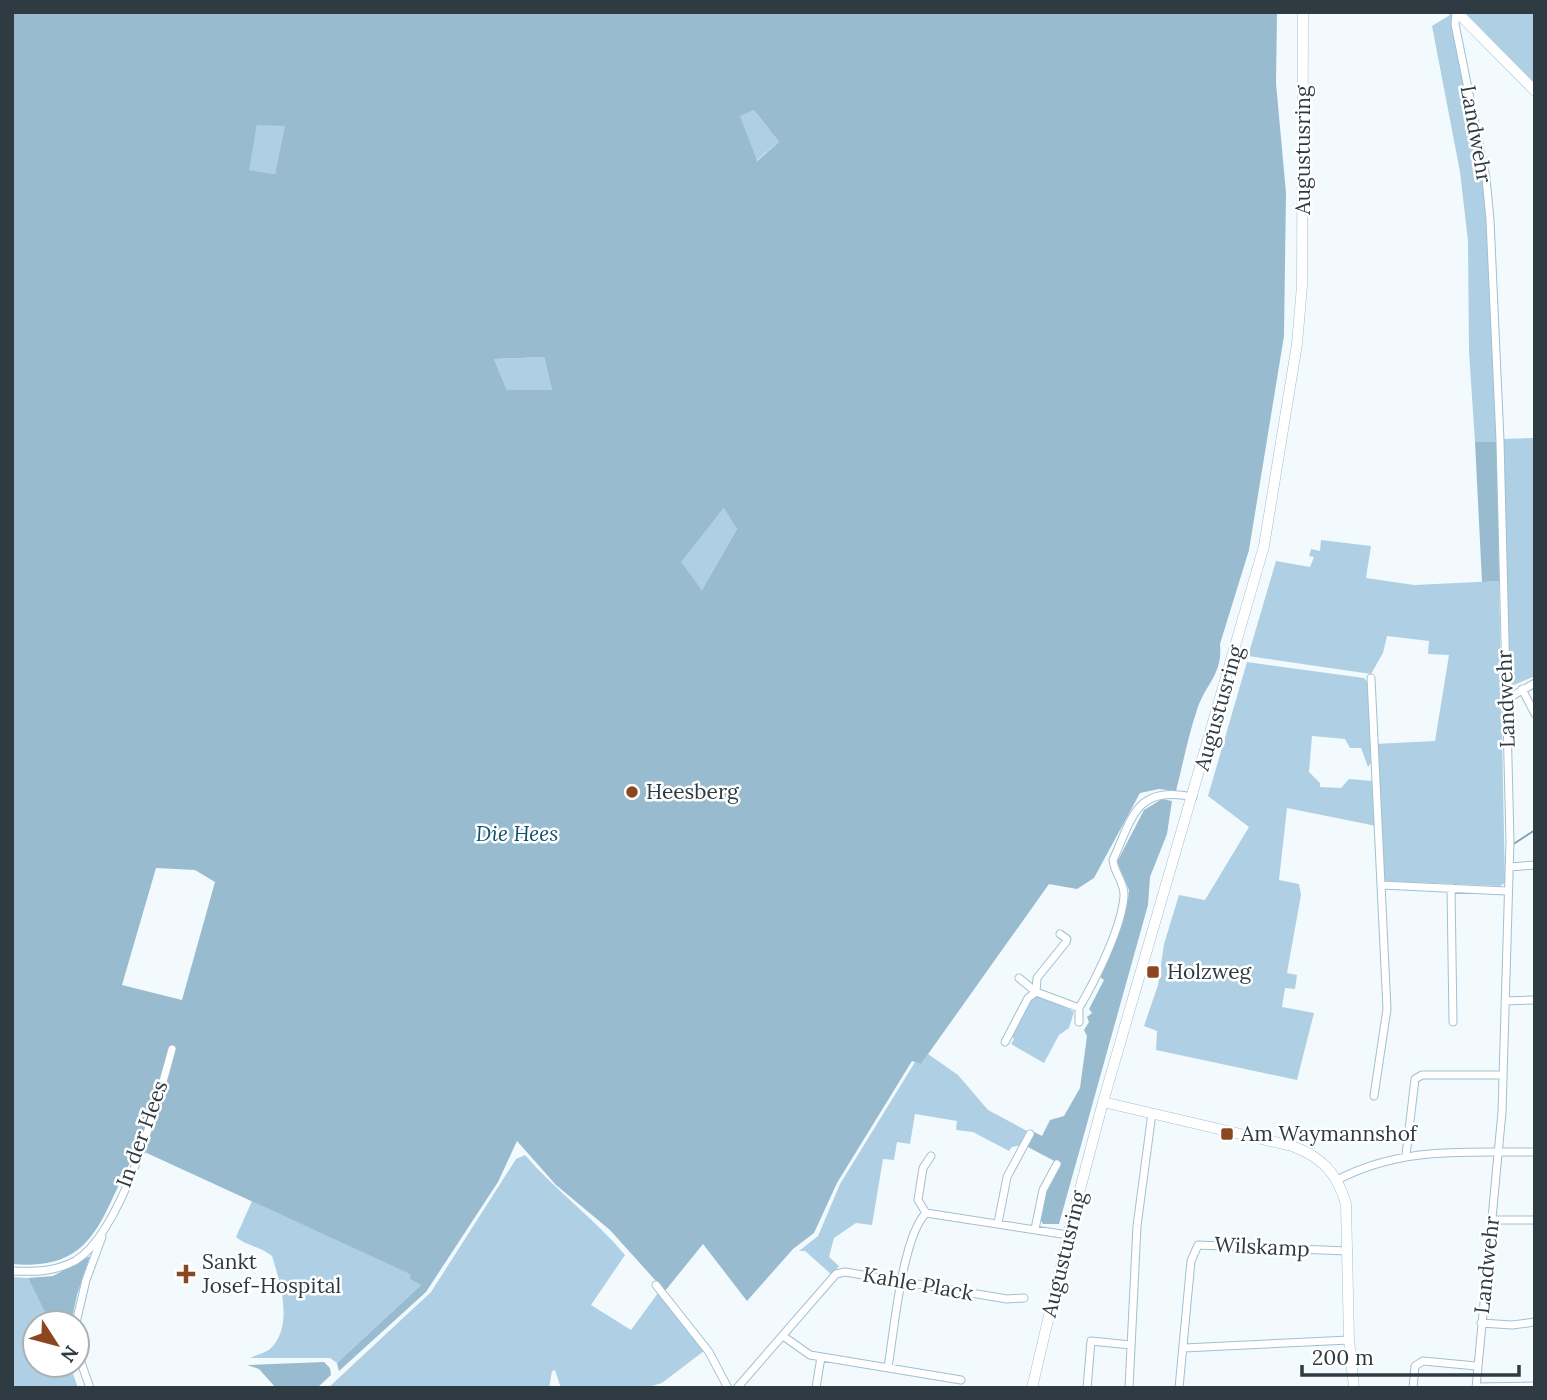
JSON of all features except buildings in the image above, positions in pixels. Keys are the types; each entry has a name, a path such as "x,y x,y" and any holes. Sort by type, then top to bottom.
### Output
{"main road":[{"name":"Augustusring","path":"1032,1388 1103,1102 1194,797 1264,546 1297,344 1304,184 1303,12"},
{"path":"1456,12 1535,91"},
{"path":"1103,1102 1292,1146 1323,1162 1337,1180 1346,1204 1349,1340 1354,1388"}],"street":[{"name":"Landwehr","path":"1456,12 1455,24 1486,178 1490,220 1500,440 1509,867 1506,891 1503,1075 1476,1387"},
{"path":"1371,678 1387,1009 1374,1096"},
{"path":"1505,700 1535,683"},
{"path":"1522,689 1535,714"},
{"path":"1079,1022 1079,1008 1104,960 1122,909 1125,894 1114,860 1140,805 1152,796 1163,793 1194,797"},
{"path":"1509,867 1535,865"},
{"path":"1382,885 1506,891"},
{"path":"1451,888 1453,1022"},
{"path":"1005,1042 1028,998 1036,992 1037,978 1066,942 1067,939 1059,934"},
{"path":"1020,978 1036,992 1079,1008"},
{"path":"1505,1001 1535,1000"},
{"name":"In der Hees","path":"12,1271 55,1270 77,1259 94,1244 141,1151 172,1049"},
{"path":"1406,1155 1415,1079 1423,1075 1503,1075"},
{"path":"1129,1388 1137,1226 1152,1113"},
{"path":"998,1223 1007,1177 1030,1134"},
{"path":"1337,1180 1373,1163 1406,1155 1535,1152"},
{"path":"926,1213 918,1200 923,1168 931,1156"},
{"path":"1035,1229 1043,1190 1057,1164"},
{"path":"926,1213 1068,1235"},
{"path":"888,1367 901,1281 919,1223 926,1213"},
{"name":"In der Hees","path":"79,1309 86,1280 109,1218"},
{"path":"1492,1220 1535,1220"},
{"name":"Wilskamp","path":"1179,1388 1191,1261 1198,1245 1348,1251"},
{"name":"Kahle Plack","path":"737,1388 836,1274 845,1272 1007,1299 1024,1298"},
{"path":"656,1285 709,1352 728,1388"},
{"path":"1481,1323 1512,1325 1535,1322"},
{"path":"783,1336 800,1351 821,1357 961,1380"},
{"path":"1184,1348 1349,1340"},
{"path":"1087,1388 1091,1341 1131,1345"},
{"path":"816,1388 821,1357"},
{"path":"1413,1388 1415,1366 1423,1361 1476,1366"},
{"path":"1476,1387 1535,1386"}],"shaded area":[{"path":"1447,12 1451,12 1484,182 1498,442 1475,442 1469,352 1468,241 1460,172 1432,26 1450,15"},
{"path":"1461,12 1535,12 1535,86"},
{"path":"754,110 779,142 756,161 739,115"},
{"path":"257,125 286,125 275,174 248,170"},
{"path":"544,357 552,390 507,390 494,359"},
{"path":"1535,438 1535,676 1514,685 1510,684 1501,439"},
{"path":"725,507 737,529 702,590 680,562"},
{"path":"1321,540 1371,546 1366,578 1414,585 1499,581 1505,883 1500,886 1384,881 1374,744 1435,741 1449,655 1428,654 1429,641 1387,636 1383,653 1371,674 1248,656 1276,561 1310,567 1314,557 1309,556 1311,549 1320,551"},
{"path":"1247,662 1364,678 1368,683 1371,763 1368,767 1361,748 1350,748 1345,739 1312,736 1309,772 1320,783 1320,787 1341,788 1349,779 1373,781 1376,826 1287,808 1279,880 1299,884 1301,895 1287,973 1297,975 1295,989 1285,988 1282,1007 1314,1013 1297,1080 1156,1050 1157,1031 1144,1026 1158,985 1164,944 1179,895 1205,900 1249,827 1208,796"},
{"path":"1040,995 1074,1012 1069,1028 1059,1035 1044,1063 1011,1044 1014,1039 1011,1035 1031,1000"},
{"path":"928,1054 958,1075 988,1110 1029,1132 1022,1145 1012,1147 1009,1151 973,1132 956,1130 957,1121 915,1114 910,1144 897,1142 894,1160 883,1159 872,1225 856,1223 834,1238 829,1257 839,1266 832,1275 805,1251 799,1251 818,1236 840,1184 915,1062 921,1064"},
{"path":"525,1155 625,1255 591,1305 631,1330 658,1293 704,1351 662,1383 645,1388 561,1388 555,1370 552,1371 549,1388 328,1388 431,1292 516,1159"},
{"path":"252,1201 411,1274 411,1280 421,1285 337,1363 330,1358 250,1358 271,1348 278,1339 284,1316 281,1290 272,1256 236,1237"},
{"path":"12,1277 28,1278 43,1309 21,1309 21,1379 75,1379 78,1388 12,1388"}],"green space":[{"name":"Die Hees","path":"12,12 1277,12 1276,83 1286,193 1284,336 1249,550 1220,644 1219,664 1200,701 1176,791 1159,789 1140,793 1094,878 1077,889 1049,884 921,1064 912,1061 837,1183 814,1233 793,1249 747,1301 703,1244 665,1291 610,1230 556,1185 517,1141 498,1182 426,1292 339,1371 337,1363 421,1285 411,1280 410,1274 138,1149 105,1214 81,1247 64,1258 41,1264 12,1264","holes":["754,110 779,142 757,161 740,116","257,125 285,126 275,174 249,170","544,357 552,390 507,390 494,359","724,508 737,529 702,590 681,562","156,868 195,870 215,882 182,1000 122,985"]},
{"path":"1475,442 1498,442 1499,581 1482,582"},
{"path":"1162,799 1172,801 1167,834 1150,877 1148,905 1059,1224 1043,1224 1040,1219 1043,1196 1060,1164 1026,1146 1034,1132 1042,1136 1050,1120 1064,1116 1080,1088 1087,1036 1084,1030 1089,1022 1087,1017 1092,1013 1089,1009 1104,980 1100,977 1128,900 1129,890 1117,862 1144,810"},
{"path":"90,1256 74,1309 43,1309 28,1278 53,1276"},
{"path":"324,1362 330,1368 331,1375 317,1388 276,1388 259,1369 247,1365"}],"waterway":[{"path":"1512,845 1535,830"}],"place":[{"name":"Heesberg","path":"632,792"},
{"name":"Holzweg","path":"1153,972"},
{"name":"Am Waymannshof","path":"1227,1134"},
{"name":"Sankt Josef-Hospital","path":"186,1274"}]}
